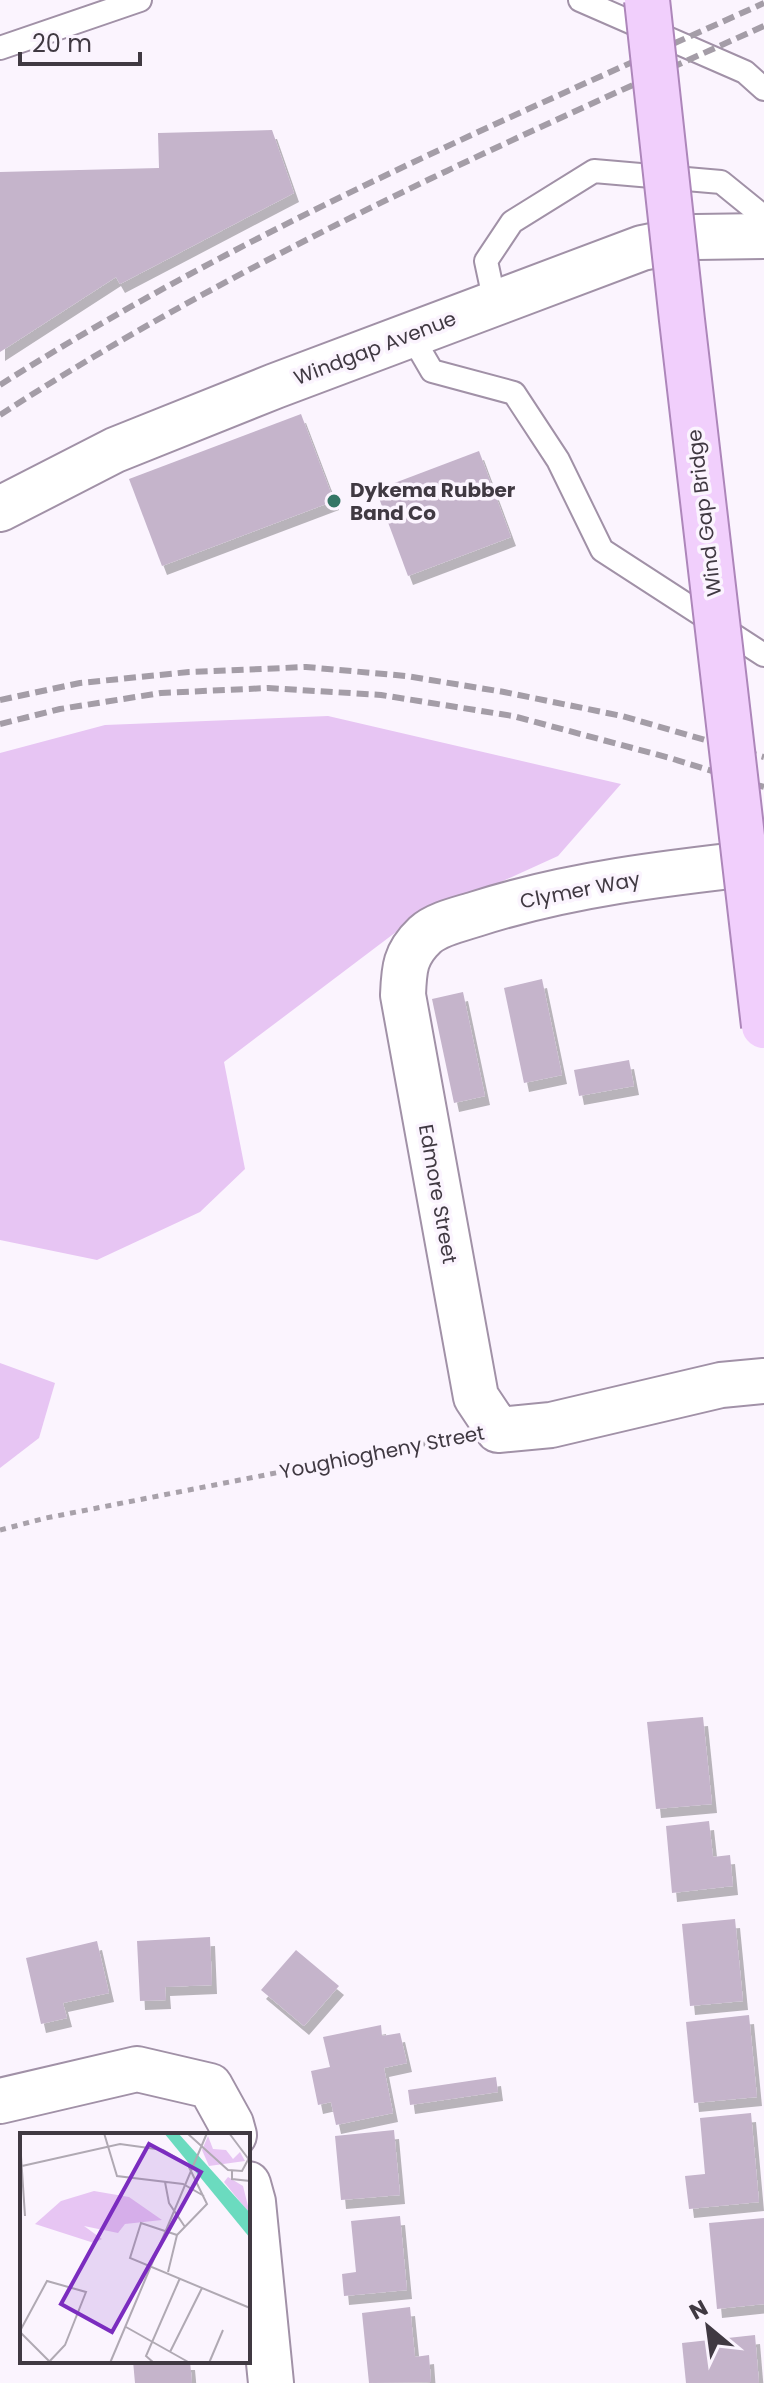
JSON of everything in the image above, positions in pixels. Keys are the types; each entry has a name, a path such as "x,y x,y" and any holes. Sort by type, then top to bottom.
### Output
{"main road":[{"name":"Wind Gap Bridge","path":"647,0 764,1026"}],"street":[{"name":"Windgap Avenue","path":"0,509 115,450 642,248 696,237 764,236"},
{"name":"Clymer Way","path":"409,952 428,932 507,904 583,887 764,862"},
{"name":"Edmore Street","path":"409,952 404,970 403,995 476,1397 498,1430"},
{"name":"Youghiogheny Street","path":"498,1430 551,1425 721,1385 764,1381"},
{"path":"0,2101 137,2069 210,2086 233,2133"},
{"path":"250,2191 271,2383"}],"lane":[{"path":"0,48 140,0"},
{"path":"580,0 745,72 764,89"},
{"path":"495,303 486,261 512,222 594,171 721,182 764,217"},
{"path":"411,335 432,371 514,393 558,460 602,550 764,655"}],"path":[{"name":"Youghiogheny Street","path":"0,1530 46,1518 498,1430"}],"shaded area":[{"path":"328,716 621,784 558,856 404,926 224,1062 245,1169 200,1212 97,1260 0,1240 0,753 105,725"},
{"path":"0,1363 55,1383 39,1438 0,1468"}],"building":[{"path":"272,130 294,193 120,284 116,277 0,352 0,172 159,168 158,133"},
{"path":"301,414 334,501 162,566 129,479"},
{"path":"479,451 511,537 408,576 376,490"},
{"path":"542,979 562,1075 524,1083 504,988"},
{"path":"463,992 485,1096 454,1103 432,999"},
{"path":"629,1060 634,1086 579,1096 574,1070"},
{"path":"703,1717 712,1804 656,1809 647,1722"},
{"path":"709,1821 713,1857 730,1855 733,1886 672,1893 666,1826"},
{"path":"735,1919 743,2001 690,2006 682,1924"},
{"path":"210,1937 212,1985 165,1987 166,2000 140,2001 137,1941"},
{"path":"97,1941 109,1993 63,2003 67,2018 41,2024 26,1958"},
{"path":"296,1950 339,1986 304,2026 261,1990"},
{"path":"749,2015 757,2097 694,2103 686,2022"},
{"path":"381,2025 382,2036 400,2033 407,2063 384,2068 393,2113 336,2125 331,2102 318,2105 311,2071 330,2067 323,2037"},
{"path":"496,2077 498,2092 410,2105 408,2090"},
{"path":"751,2113 759,2202 689,2209 685,2176 705,2174 700,2118"},
{"path":"394,2130 400,2195 341,2200 335,2136"},
{"path":"400,2216 407,2290 344,2296 342,2274 356,2272 351,2221"},
{"path":"764,2218 764,2304 717,2309 709,2223"},
{"path":"410,2307 415,2357 429,2355 431,2382 369,2383 362,2313"},
{"path":"755,2335 759,2383 686,2383 682,2343"},
{"path":"133,2363 190,2363 192,2383 135,2383"}],"railway":[{"path":"0,385 91,329 279,228 375,180 764,3"},
{"path":"0,415 91,358 279,254 471,159 764,26"},
{"path":"0,700 80,683 189,672 306,667 406,676 504,692 622,716 764,757"},
{"path":"0,724 60,709 161,693 268,688 381,695 513,716 764,787"}],"place":[{"name":"Dykema Rubber Band Co","path":"334,501"}]}
